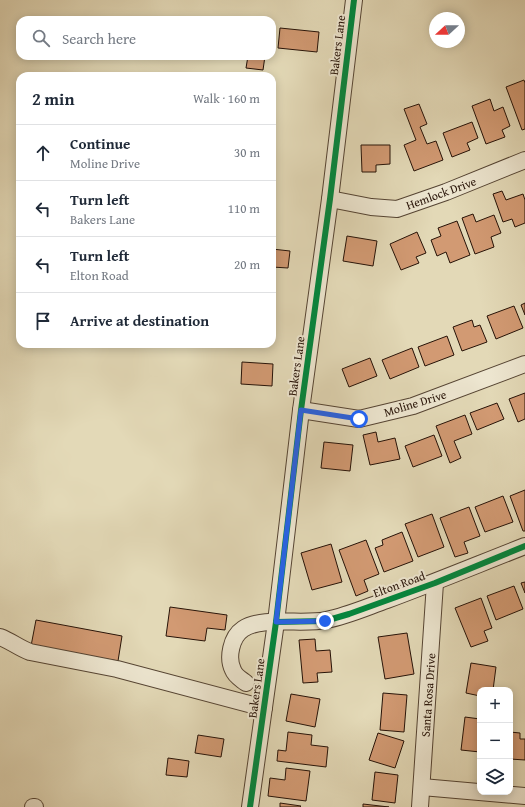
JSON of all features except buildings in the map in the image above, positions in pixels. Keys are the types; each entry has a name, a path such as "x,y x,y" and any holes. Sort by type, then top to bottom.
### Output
{"street":[{"name":"Bakers Lane","path":"250,807 276,622 301,410 330,199 354,0"},
{"name":"Hemlock Drive","path":"330,199 371,207 397,209 446,192 525,160"},
{"name":"Moline Drive","path":"301,410 359,419 413,406 525,364"},
{"name":"Elton Road","path":"246,683 233,672 230,663 231,648 236,635 243,629 253,625 276,622 325,621 435,583 525,546"},
{"name":"Santa Rosa Drive","path":"420,807 435,583"},
{"path":"0,637 7,639 19,648 30,652 117,669 243,701 264,708"},
{"path":"243,701 242,692 246,683 254,678 269,675"},
{"path":"422,787 525,796"}],"cycle path":[{"path":"250,807 276,622 301,410 330,199 354,0"},
{"path":"276,622 325,621 349,614 435,583 525,546"}],"route":[{"path":"325,621 276,622 301,410 359,419"}]}
